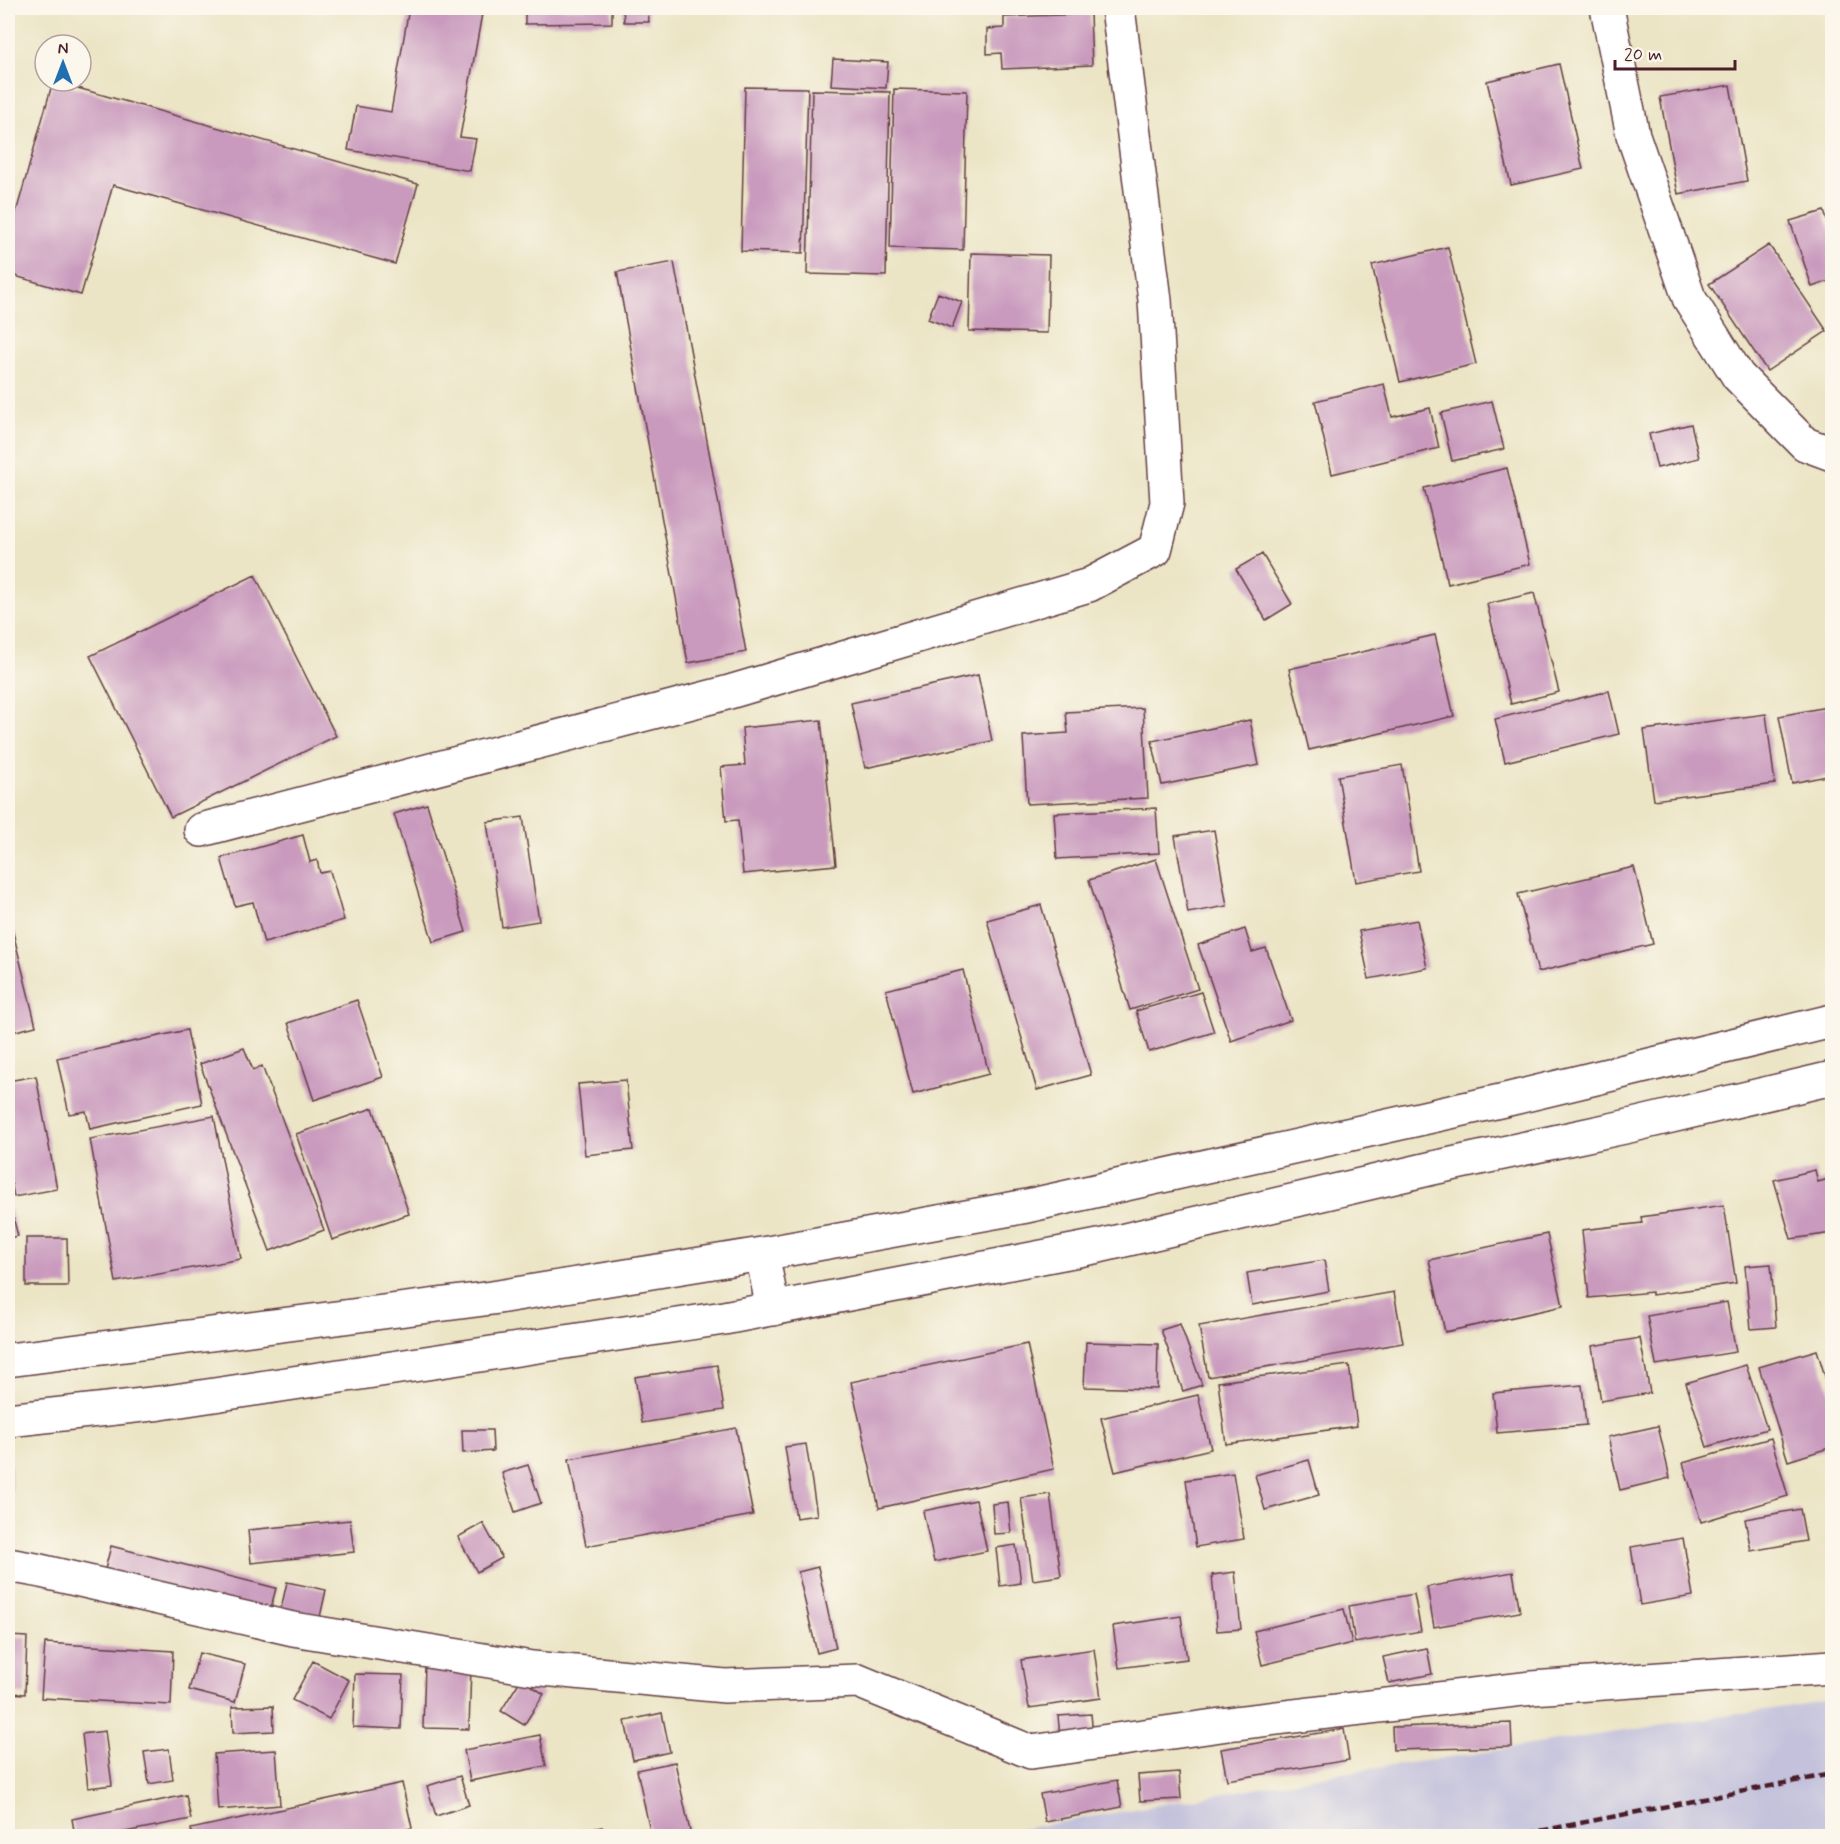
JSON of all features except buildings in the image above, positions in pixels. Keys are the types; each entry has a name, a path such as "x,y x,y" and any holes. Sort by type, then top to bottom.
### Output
{"street":[{"path":"201,830 738,689 1089,585 1155,550 1167,503 1155,300 1118,8"},
{"path":"1607,8 1633,135 1689,298 1738,376 1805,444 1833,454"},
{"path":"8,1360 492,1298 762,1254 1027,1206 1497,1101 1833,1021"},
{"path":"8,1420 173,1401 773,1309 1099,1246 1833,1078"},
{"path":"762,1254 773,1309"},
{"path":"8,1565 293,1629 532,1668 725,1686 858,1681 1031,1752 1235,1723 1532,1688 1833,1667"}],"shaded area":[{"path":"1832,1700 1832,1836 982,1836 1323,1776"}],"railway":[{"path":"1514,1836 1832,1774"}]}
